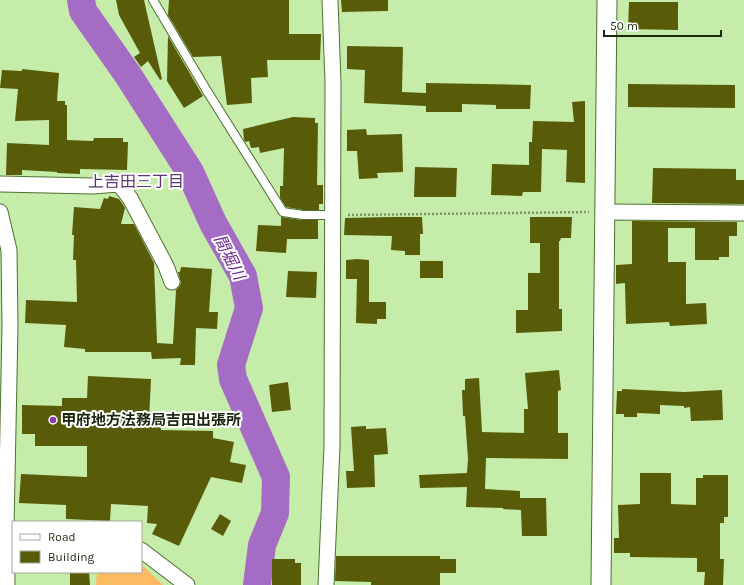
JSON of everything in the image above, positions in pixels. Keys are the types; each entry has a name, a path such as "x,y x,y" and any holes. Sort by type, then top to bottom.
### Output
{"street":[{"path":"326,585 332,446 331,215 333,83 330,0"},
{"path":"601,585 607,0"},
{"path":"0,184 94,186 119,184 130,198 166,266 172,282"},
{"path":"0,212 9,250 10,326 6,528 7,585"},
{"path":"604,212 744,213"},
{"path":"142,551 187,585"}],"lane":[{"path":"153,0 207,91 283,212 303,215 331,215"}],"path":[{"path":"331,215 604,212"}],"shaded area":[{"path":"142,565 163,585 96,585 97,573 142,573"}],"building":[{"path":"116,0 144,0 162,79 160,80 148,61 141,67 134,57 140,53 119,15"},
{"path":"169,0 289,0 289,34 321,34 320,60 267,60 268,77 251,78 252,103 227,105 221,56 193,57 168,15"},
{"path":"341,0 388,0 388,11 342,12"},
{"path":"629,2 678,2 678,30 628,29"},
{"path":"168,36 203,96 184,108 167,81"},
{"path":"347,46 403,47 402,92 426,93 426,83 531,85 530,109 496,109 496,105 462,104 462,112 426,112 426,106 364,103 365,70 347,69"},
{"path":"22,69 59,73 57,101 65,101 65,105 67,105 67,140 93,141 94,138 123,138 123,142 128,142 127,170 80,169 80,174 22,170 22,175 6,175 7,143 49,145 49,120 15,121 18,89 0,88 2,70 22,71"},
{"path":"628,84 735,85 735,108 628,107"},
{"path":"585,101 585,183 566,182 567,150 542,149 541,192 523,192 522,196 491,195 492,164 529,165 529,142 532,142 533,121 574,122 572,102"},
{"path":"293,117 315,118 315,123 318,123 317,185 323,185 323,204 319,204 319,210 303,210 286,207 280,198 280,186 283,186 284,148 260,153 259,147 251,148 249,141 246,142 244,140 243,129"},
{"path":"366,129 367,135 402,134 403,172 377,173 378,178 359,179 357,151 347,151 347,130"},
{"path":"415,167 457,168 456,197 414,197"},
{"path":"653,168 736,169 736,180 744,180 744,204 652,203"},
{"path":"109,196 119,199 122,203 125,208 121,224 134,224 154,263 157,343 173,344 176,290 181,283 178,272 180,272 181,267 212,269 209,312 218,312 217,329 196,328 195,365 180,365 181,358 152,359 151,352 85,352 85,349 64,347 66,325 25,323 26,300 77,302 76,260 73,260 74,235 72,235 74,207 100,209 104,198 108,199"},
{"path":"281,217 302,220 318,220 318,239 287,239 286,253 256,251 258,225 281,226"},
{"path":"422,217 423,234 420,234 420,255 405,255 405,251 391,250 392,236 344,235 345,218"},
{"path":"530,217 572,217 571,238 561,238 559,241 559,309 562,309 562,331 516,333 516,310 528,310 528,273 540,273 540,243 530,243"},
{"path":"632,221 737,222 737,236 729,236 729,257 719,257 719,260 695,260 695,228 668,228 668,262 686,262 686,304 706,303 707,324 670,326 669,322 626,324 625,283 616,284 616,265 632,264"},
{"path":"346,260 369,260 369,302 386,302 386,319 377,319 377,324 356,323 357,279 346,279"},
{"path":"420,261 443,261 443,278 420,278"},
{"path":"288,271 317,272 316,298 286,297"},
{"path":"559,370 561,390 558,391 558,433 568,433 568,459 486,458 485,489 520,491 520,498 546,498 547,536 522,536 521,510 466,507 467,487 420,488 419,475 467,473 468,459 465,416 463,416 462,390 465,390 465,379 479,378 482,432 524,433 524,409 528,409 525,373"},
{"path":"88,376 151,379 149,420 158,420 158,427 161,428 161,430 213,431 213,438 234,442 230,462 246,465 242,483 211,477 179,546 152,534 157,524 147,523 148,506 111,504 110,521 66,519 66,505 19,503 21,474 87,477 87,446 35,446 35,434 22,434 22,405 62,406 62,398 87,398"},
{"path":"288,382 291,410 272,412 269,385"},
{"path":"622,389 684,392 722,390 723,420 691,421 690,407 684,408 684,406 660,405 660,414 637,413 637,417 624,417 624,414 616,414 617,391 622,391"},
{"path":"366,426 366,429 386,428 388,454 374,455 375,487 347,488 346,471 354,471 351,427"},
{"path":"640,473 671,473 671,504 696,505 696,478 703,478 703,475 728,475 728,517 724,517 724,523 720,523 720,559 724,559 723,585 704,585 705,572 697,572 697,558 630,557 630,553 614,553 614,538 619,538 618,505 640,504"},
{"path":"220,514 231,521 223,536 211,529"},
{"path":"336,556 440,556 440,559 456,559 456,573 440,573 440,585 371,585 371,582 335,581"},
{"path":"272,559 295,559 295,563 301,563 301,585 272,585"},
{"path":"70,573 89,573 90,585 70,585"}],"waterway":[{"name":"間堀川","path":"81,0 83,11 128,75 190,172 213,223 243,276 249,308 231,365 233,379 276,477 275,513 262,545 257,585"}],"place":[{"name":"甲府地方法務局吉田出張所","path":"53,420"}],"district":[{"name":"上吉田三丁目","path":"136,181"}]}
